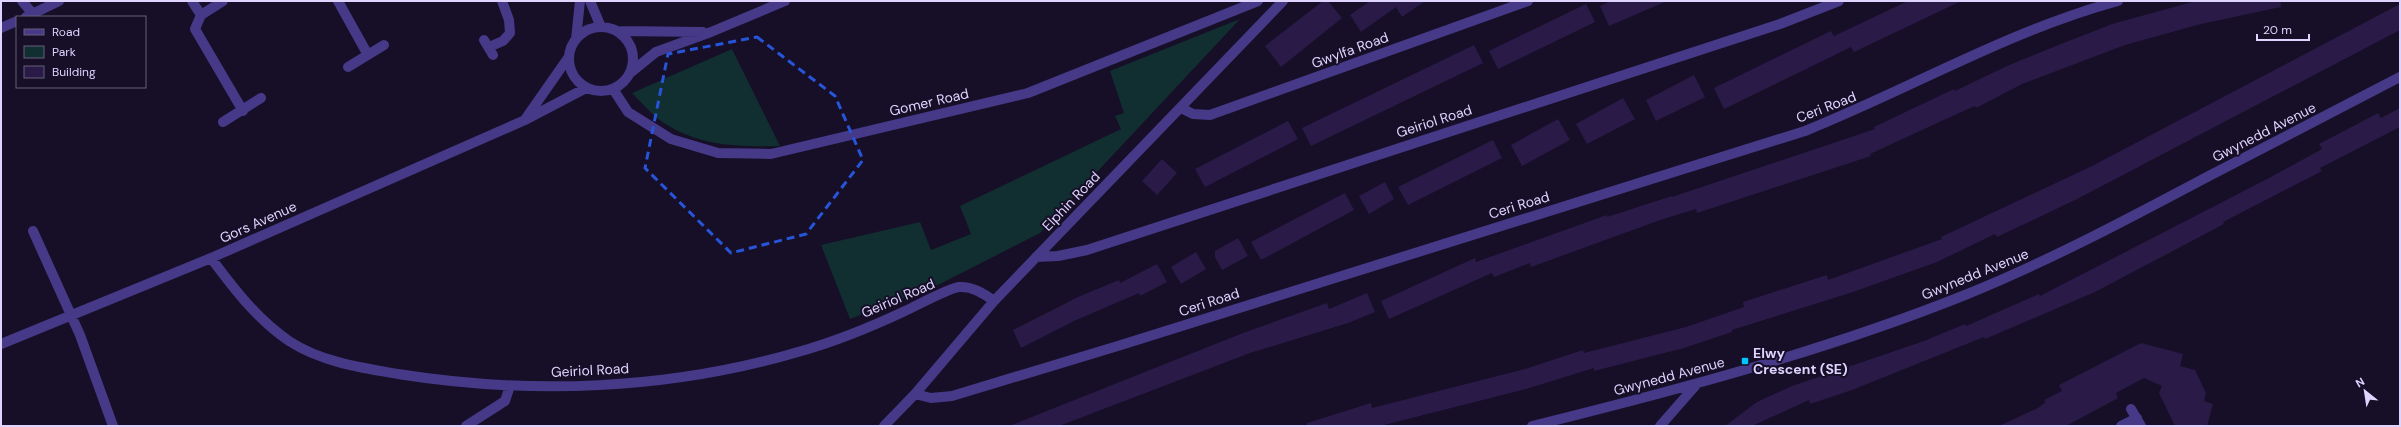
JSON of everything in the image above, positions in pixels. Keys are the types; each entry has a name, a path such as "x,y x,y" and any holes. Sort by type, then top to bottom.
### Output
{"street":[{"path":"22,1 30,16 59,1"},
{"path":"192,1 201,15"},
{"path":"223,1 201,15 195,29 242,111"},
{"path":"338,1 368,55"},
{"path":"489,47 503,40 510,33 509,20 502,1"},
{"path":"576,39 580,1"},
{"path":"590,1 601,27"},
{"path":"630,72 656,52 711,32 785,1"},
{"name":"Gomer Road","path":"614,89 628,112 671,139 718,154 771,154 1028,93 1258,1"},
{"name":"Elphin Road","path":"884,426 915,394 994,301 1283,1"},
{"name":"Gwylfa Road","path":"1181,108 1193,114 1210,115 1528,1"},
{"name":"Geiriol Road","path":"1036,257 1058,256 1087,250 1780,24 1839,1"},
{"name":"Ceri Road","path":"915,394 931,398 952,396 1121,345 1805,131 1862,108 2005,41 2118,1"},
{"path":"1,28 16,21"},
{"path":"525,120 568,58 571,47 576,39 584,32 601,27 617,31 711,32"},
{"path":"568,58 572,74 586,88 598,91 614,89 624,82 630,72 633,62 632,51 626,39 617,31"},
{"path":"348,67 384,45"},
{"name":"Gwynedd Avenue","path":"1532,426 1696,385 1881,325 1964,295 2038,264 2105,231 2400,77"},
{"name":"Gors Avenue","path":"1,344 71,314 211,258 525,120 586,88"},
{"path":"223,122 261,98"},
{"path":"33,231 71,314 114,426"},
{"name":"Geiriol Road","path":"211,258 235,290 262,319 290,341 313,353 356,366 452,383 510,386 563,386 640,382 713,372 798,352 882,322 958,287 985,294 994,301"},
{"path":"1660,426 1696,385"},
{"path":"466,426 505,401 510,386"},
{"path":"2121,426 2139,422 2131,409"}],"highlighted area":[{"path":"757,37 835,96 863,160 806,234 731,253 645,168 668,54"}],"green space":[{"path":"1240,19 1040,233 940,284 850,319 821,245 920,222 931,250 971,234 960,206 1121,129 1115,116 1124,113 1110,71"},
{"path":"732,49 780,146 733,145 689,136 661,121 632,93"}],"building":[{"path":"1323,1 1328,1 1342,18 1281,67 1265,46"},
{"path":"1370,1 1425,1 1402,17 1396,7 1361,32 1350,15"},
{"path":"1611,1 1667,1 1609,26 1600,6"},
{"path":"1908,1 1961,1 1854,52 1851,47 1724,109 1714,88 1831,31 1834,36"},
{"path":"2196,1 2280,1 2281,7 2201,24 2125,45 2022,84 1976,108 1975,106 1870,154 1871,156 1697,213 1696,209 1663,219 1531,267 1530,263 1494,277 1492,273 1389,319 1381,301 1475,258 1476,262 1607,215 1607,217 1672,197 1875,129 1874,127 1954,89 1955,91 2009,65 2061,44 2112,24"},
{"path":"1586,4 1595,22 1498,69 1489,51"},
{"path":"2400,4 2400,30 2077,199 1997,237 1995,234 1937,262 1850,293 1732,330 1732,332 1684,348 1594,371 1594,368 1526,389 1380,426 1307,426 1307,423 1371,403 1372,408 1525,369 1583,350 1584,353 1686,327 1744,307 1743,302 1827,275 1828,280 1942,239 1941,237 2092,166"},
{"path":"1474,45 1483,63 1311,146 1302,128"},
{"path":"1694,75 1705,97 1656,121 1646,100"},
{"path":"1623,98 1635,119 1587,144 1576,124"},
{"path":"2400,108 2400,127 2320,168 2322,171 2223,222 2224,224 2095,292 1985,339 1984,337 1852,390 1810,404 1809,400 1752,426 1725,426 1757,402 1792,386 1924,341 1965,324 1966,326 2039,294 2040,296 2269,178 2322,149 2319,144 2378,113 2381,118"},
{"path":"1558,119 1570,140 1522,166 1511,145"},
{"path":"1288,121 1298,139 1205,187 1195,169"},
{"path":"1493,140 1502,158 1408,205 1398,187"},
{"path":"1162,159 1177,173 1157,195 1142,181"},
{"path":"1385,182 1394,199 1369,214 1359,196"},
{"path":"1345,193 1354,210 1261,260 1251,242"},
{"path":"1238,238 1248,256 1222,270 1215,257 1215,251"},
{"path":"1196,252 1206,269 1181,284 1171,267"},
{"path":"1157,264 1167,282 1140,296 1139,293 1074,321 1021,348 1013,330 1078,297 1119,280 1120,283"},
{"path":"1367,293 1375,312 1348,323 1250,353 1059,426 1009,426 1243,333 1327,303 1329,309"},
{"path":"2141,343 2183,354 2180,366 2195,370 2206,393 2204,401 2213,404 2207,426 2175,426 2159,393 2162,386 2144,378 2116,393 2118,398 2066,426 1999,426 2038,408 2046,402 2044,400 2062,391 2059,385"}],"place":[{"name":"Elwy Crescent (SE)","path":"1745,361"}]}
